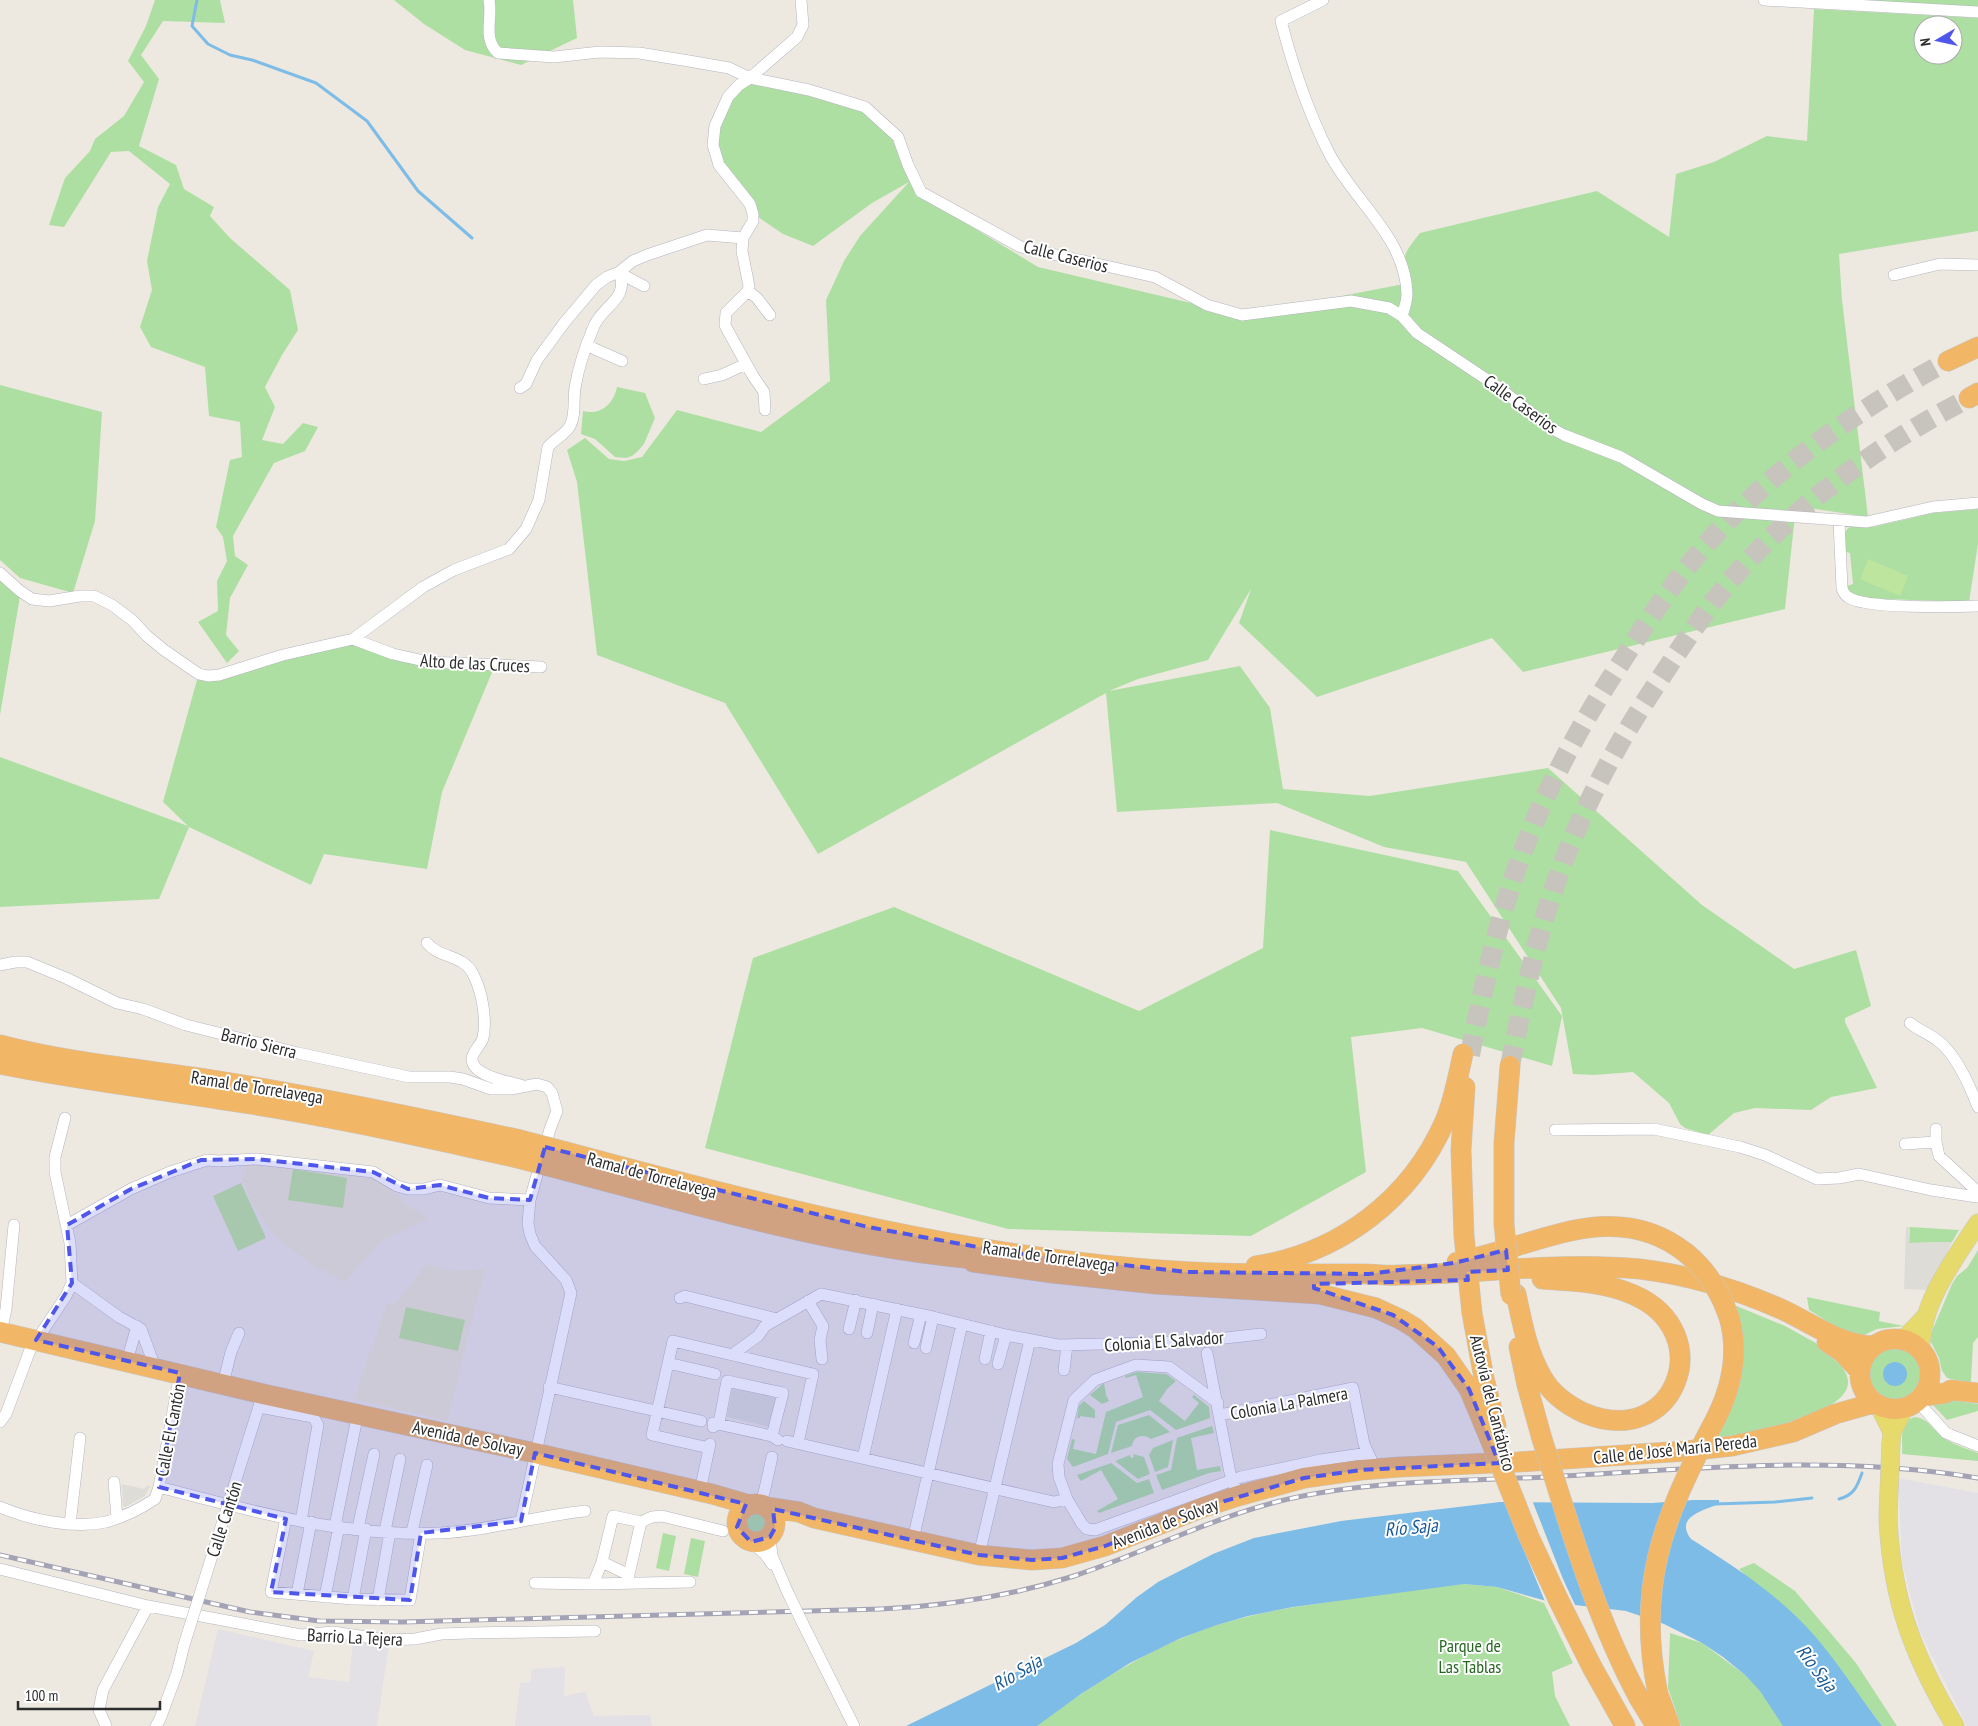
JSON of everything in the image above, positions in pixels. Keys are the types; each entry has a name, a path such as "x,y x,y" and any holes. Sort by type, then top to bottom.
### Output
{"highway":[{"path":"1948,362 1978,347"},
{"name":"Ramal de Torrelavega","path":"0,1045 63,1057 293,1092 391,1111 772,1223 864,1243 951,1257 1160,1279 1282,1284 1413,1283 1516,1289"},
{"name":"Autovía del Cantábrico","path":"868,1227 1043,1253 1176,1266 1232,1268 1274,1263 1295,1258 1335,1241 1353,1230 1371,1218 1399,1191 1428,1153 1446,1120 1466,1055 1461,1184 1464,1236 1472,1313 1496,1444"},
{"name":"Ramal de Torrelavega","path":"0,1064 68,1077 213,1098 515,1148"},
{"path":"1510,1066 1504,1143 1504,1224 1516,1289 1527,1343 1536,1365 1551,1390 1566,1403 1590,1415 1615,1420 1628,1419 1649,1413 1664,1402 1671,1392 1679,1371 1679,1349 1672,1329 1656,1308 1635,1295 1610,1286 1579,1282 1516,1289"},
{"name":"Ramal de Torrelavega","path":"565,1161 868,1227 1005,1252 1072,1261 1187,1272 1308,1275 1369,1274"},
{"path":"1369,1274 1482,1258 1550,1235 1589,1226 1631,1228 1659,1237 1686,1253 1713,1282 1729,1317 1734,1344 1732,1370 1724,1400 1675,1501 1663,1535 1651,1590 1652,1660 1658,1694 1670,1726"},
{"path":"951,1257 986,1265 1156,1284 1320,1294 1376,1308 1415,1328 1446,1356 1469,1389 1496,1444 1529,1537 1559,1601 1624,1726"},
{"path":"1369,1274 1396,1276 1571,1266 1642,1270 1688,1278 1736,1291 1798,1317 1848,1343 1873,1346 1888,1340 1903,1340 1913,1344 1922,1350 1927,1358 1931,1373 1930,1382 1915,1402"},
{"path":"1516,1289 1590,1273 1615,1274 1667,1282 1709,1292 1753,1307 1802,1329 1842,1352 1860,1376 1864,1391 1877,1404 1893,1410 1951,1390"},
{"path":"1516,1289 1522,1362 1542,1439 1588,1585 1616,1653 1656,1726"},
{"name":"Avenida de Solvay","path":"1,1332 223,1384 261,1400 358,1413 758,1506 799,1512 814,1518 979,1555 1032,1560 1062,1558 1105,1546 1204,1507 1235,1488 1304,1478 1373,1461 1518,1462"},
{"path":"1860,1376 1864,1357 1873,1346"},
{"path":"1931,1373 1951,1390 1978,1393"},
{"name":"Calle de José María Pereda","path":"1835,1414 1849,1402 1860,1376"},
{"name":"Calle de José María Pereda","path":"1518,1462 1686,1451 1740,1445 1793,1432 1835,1414 1877,1404"},
{"path":"706,1493 730,1512 730,1527"},
{"path":"758,1506 773,1514 773,1532 759,1542 751,1542 730,1527 741,1512 758,1506"},
{"name":"Avenida de Solvay","path":"773,1532 796,1518 814,1518"}],"main road":[{"path":"1922,1350 1921,1337 1926,1317 1945,1276 1978,1223"},
{"path":"1903,1340 1926,1317"},
{"path":"1892,1438 1915,1402"},
{"path":"1877,1404 1892,1438 1888,1516 1892,1572 1903,1617 1933,1689 1955,1726"}],"street":[{"name":"Calle Caserios","path":"489,0 492,15 489,24 489,39 493,48 498,53 554,57 600,52 639,53 729,68 750,78 809,90 865,107 898,137 908,165 921,192 1021,247 1155,276 1207,305 1242,315 1351,301 1389,308 1402,316 1417,333 1498,386 1550,427 1564,435 1621,456 1702,504 1718,511 1868,522 1933,507 1978,503"},
{"path":"765,410 764,392 728,331 725,319 730,308 748,291 749,286 742,251 743,238 753,221 750,204 719,165 712,146 715,126 728,97 739,85 750,78 798,37 803,25 801,0"},
{"path":"1323,0 1281,21 1293,68 1306,106 1339,171 1390,240 1400,259 1408,296 1402,316"},
{"path":"1764,0 1978,12"},
{"path":"520,388 526,384 537,360 565,322 590,292 606,277 620,274 633,261 647,255 707,235 743,238"},
{"path":"1894,275 1940,264 1978,265"},
{"path":"620,274 644,286"},
{"path":"0,574 32,599 49,601 80,596 94,596 103,600 132,620 164,650 199,674 208,676 231,672 283,655 353,638 423,587 454,570 509,549 526,529 539,500 548,446 570,426 574,415 577,378 599,317 620,294 622,282 620,274"},
{"path":"748,291 758,298 770,315"},
{"path":"588,346 622,361"},
{"path":"704,379 722,375 746,364"},
{"path":"1839,521 1842,588 1844,594 1849,598 1863,603 1894,605 1978,606"},
{"name":"Alto de las Cruces","path":"353,638 393,654 429,662 541,667"},
{"name":"Barrio Sierra","path":"427,943 433,950 466,963 473,974 481,999 483,1018 483,1038 473,1055 474,1063 479,1070 488,1076 527,1086"},
{"name":"Barrio Sierra","path":"0,965 28,962 117,1003 143,1009 186,1026 298,1053 409,1077 450,1077 463,1079 491,1089 500,1090 543,1085 552,1093 557,1111 530,1200"},
{"path":"1910,1023 1938,1040 1945,1048 1963,1074 1978,1107"},
{"path":"0,1422 6,1414 30,1350 66,1296 72,1283 72,1256 67,1225 54,1172 55,1157 64,1118"},
{"path":"1555,1130 1654,1129 1765,1154 1816,1179 1839,1178 1859,1174 1931,1190 1978,1196 1978,1205"},
{"path":"1936,1129 1936,1142 1940,1156 1978,1192"},
{"path":"1905,1144 1936,1142"},
{"path":"67,1225 131,1189 170,1172 207,1160 258,1159 373,1172 397,1186 408,1189 424,1189 440,1185 489,1198 530,1200 528,1223 535,1246 566,1280 571,1293 521,1521"},
{"name":"Avenida de Solvay","path":"1,1332 6,1309 14,1225"},
{"path":"72,1283 119,1317 140,1329 151,1354 151,1367"},
{"name":"Colonia El Salvador","path":"733,1354 758,1336 765,1326 821,1294 921,1314 1030,1340 1067,1345 1190,1342 1261,1334"},
{"path":"680,1298 685,1296 777,1318"},
{"path":"849,1329 856,1300"},
{"path":"808,1301 822,1326 820,1340 822,1359"},
{"path":"867,1333 873,1304"},
{"path":"863,1458 897,1309"},
{"path":"914,1343 921,1314"},
{"path":"926,1348 933,1317"},
{"path":"913,1540 962,1324"},
{"path":"127,1361 137,1326"},
{"path":"985,1359 991,1331"},
{"path":"223,1384 231,1352 239,1333"},
{"path":"998,1364 1006,1334"},
{"path":"979,1555 1030,1340"},
{"path":"706,1493 710,1446 652,1435 673,1341 813,1374 781,1440"},
{"path":"1064,1370 1067,1345"},
{"name":"Colonia La Palmera","path":"1207,1353 1235,1488"},
{"path":"668,1363 722,1376"},
{"path":"1218,1403 1169,1367 1136,1364 1095,1380 1074,1400 1058,1464 1059,1477 1067,1499 1085,1527 1092,1530 1235,1488"},
{"name":"Calle El Cantón","path":"0,1507 21,1514 70,1524 99,1523 132,1512 155,1499 159,1487 180,1373"},
{"path":"711,1424 728,1381 783,1393 781,1440"},
{"path":"550,1388 1054,1502 1067,1499"},
{"name":"Colonia La Palmera","path":"1220,1415 1354,1388 1364,1444 1373,1461"},
{"name":"Avenida de Solvay","path":"261,1400 313,1417 316,1420 318,1426 306,1521"},
{"name":"Calle Cantón","path":"156,1726 177,1673 184,1645 261,1400"},
{"path":"1915,1402 1946,1433 1978,1446"},
{"path":"325,1596 358,1413"},
{"path":"70,1524 80,1438"},
{"path":"353,1599 374,1454"},
{"path":"758,1506 764,1493 772,1457"},
{"path":"378,1600 400,1459"},
{"path":"286,1518 271,1592 353,1599 410,1600 417,1532 427,1465"},
{"path":"114,1482 117,1518"},
{"name":"Calle El Cantón","path":"159,1487 234,1507 286,1518 388,1531 448,1532 543,1516 585,1512"},
{"path":"593,1584 602,1562 613,1516 641,1522 652,1517 662,1516 730,1527"},
{"path":"297,1594 306,1521"},
{"path":"628,1579 641,1522"},
{"path":"773,1532 772,1556 777,1572"},
{"path":"751,1542 765,1554 777,1572 854,1726"},
{"path":"602,1562 628,1579"},
{"name":"Barrio La Tejera","path":"0,1569 148,1606 301,1635 333,1632 386,1640 415,1639 441,1634 594,1630"},
{"path":"535,1583 593,1584 628,1579 690,1582"},
{"path":"106,1726 99,1710 103,1690 148,1606"}],"highlighted area":[{"path":"545,1147 868,1227 1005,1252 1187,1272 1369,1274 1454,1263 1506,1250 1508,1270 1467,1272 1468,1280 1314,1284 1314,1288 1393,1315 1438,1347 1469,1389 1499,1463 1361,1470 1304,1478 1204,1507 1105,1546 1062,1558 1032,1560 979,1555 773,1509 775,1528 770,1537 751,1542 737,1527 746,1504 535,1453 521,1521 421,1533 410,1600 271,1592 286,1519 159,1487 180,1373 36,1340 72,1283 67,1225 131,1189 201,1160 257,1159 373,1172 408,1189 440,1185 489,1198 530,1200"}],"shaded area":[{"path":"246,1162 370,1176 387,1186 400,1197 403,1203 429,1219 382,1240 345,1282 312,1265 276,1237 257,1212 242,1181"},
{"path":"1906,1227 1910,1227 1909,1243 1952,1242 1930,1290 1904,1289"},
{"path":"426,1264 449,1271 485,1269 448,1421 354,1399 387,1303 395,1304"},
{"path":"736,1388 775,1398 776,1401 769,1427 727,1417 732,1390"},
{"path":"1898,1478 1978,1493 1978,1726 1967,1726 1920,1632 1902,1562"},
{"path":"122,1484 144,1489 150,1486 145,1496 125,1507 123,1506"},
{"path":"218,1629 314,1651 308,1677 349,1682 353,1640 389,1644 377,1726 195,1726"},
{"path":"565,1667 564,1696 585,1692 594,1716 650,1715 652,1726 515,1726 520,1683 530,1682 532,1669"}],"green space":[{"path":"155,0 220,0 225,23 163,21 141,55 159,79 139,146 176,165 184,189 214,207 210,216 230,238 290,290 298,330 265,387 275,407 262,440 283,444 303,423 318,427 305,451 274,463 233,536 235,556 248,565 230,598 226,635 239,651 227,663 198,622 218,611 217,581 227,561 223,537 216,527 230,460 242,457 240,422 209,416 205,367 151,347 140,327 152,290 147,261 158,207 170,184 129,151 111,152 64,227 49,225 65,178 90,151 95,139 124,116 144,82 128,61 146,26"},
{"path":"394,0 573,0 577,38 521,65 465,50 424,24"},
{"path":"1812,0 1978,0 1978,7"},
{"path":"1814,9 1923,15 1913,15 1913,65 1963,65 1963,17 1978,18 1978,231 1839,254 1842,300 1868,517 1796,506 1785,609 1523,672 1492,638 1317,697 1239,623 1251,589 1208,660 1138,679 1109,691 1240,666 1270,708 1283,789 1370,796 1548,768 1702,905 1794,969 1856,950 1871,1006 1845,1018 1845,1022 1877,1088 1831,1097 1811,1110 1755,1108 1734,1113 1708,1135 1685,1128 1680,1124 1669,1103 1633,1072 1594,1075 1573,1074 1561,1008 1466,862 1384,847 1277,803 1117,812 1106,693 818,854 725,703 597,655 577,482 567,450 585,438 609,459 624,461 642,457 677,410 761,432 830,381 826,300 844,261 860,236 909,182 872,203 813,246 783,234 758,217 721,161 717,136 731,99 748,84 758,82 829,98 869,115 890,134 910,181 941,208 1038,267 1242,315 1409,283 1405,267 1405,256 1420,233 1597,191 1669,237 1676,174 1714,162 1767,136 1807,141"},
{"path":"0,385 102,412 95,521 73,593 20,578 0,560"},
{"path":"617,387 645,393 655,418 644,444 632,456 626,458 615,457 595,439 581,434 583,411 595,412 606,407 613,398"},
{"path":"1978,509 1978,544 1969,602 1855,598 1848,590 1847,586 1853,584 1850,553 1846,552 1845,538 1846,531 1850,527 1873,527 1933,513"},
{"path":"1868,559 1908,576 1900,596 1860,579"},
{"path":"0,579 20,596 0,715"},
{"path":"352,643 493,670 442,792 427,869 324,854 311,885 189,827 159,899 0,907 0,757 188,826 163,802 197,680 212,680 256,666"},
{"path":"1270,830 1458,871 1562,1016 1552,1066 1422,1028 1351,1037 1366,1172 1251,1236 1008,1229 705,1148 753,958 894,907 1139,1011 1263,948"},
{"path":"293,1169 347,1178 343,1208 288,1200"},
{"path":"241,1183 266,1238 238,1251 213,1196"},
{"path":"1910,1227 1959,1230 1952,1242 1909,1243"},
{"path":"1978,1250 1978,1337 1973,1343 1971,1381 1969,1383 1947,1378 1942,1371 1939,1358 1929,1338 1952,1284 1957,1276 1967,1268"},
{"path":"1807,1297 1880,1312 1879,1321 1904,1326 1877,1329 1860,1337 1833,1325 1809,1310"},
{"path":"1734,1305 1785,1326 1823,1347 1821,1350 1844,1370 1847,1387 1837,1401 1815,1413 1788,1423 1715,1438"},
{"path":"406,1307 465,1320 458,1351 399,1338"},
{"path":"1894,1346 1904,1348 1913,1354 1919,1363 1921,1373 1919,1383 1913,1392 1904,1398 1894,1400 1884,1398 1875,1392 1869,1383 1867,1373 1869,1363 1875,1354 1884,1348"},
{"path":"1137,1372 1166,1374 1176,1381 1167,1389 1159,1401 1185,1421 1199,1403 1192,1397 1194,1395 1209,1407 1210,1418 1176,1430 1150,1410 1116,1422 1108,1454 1073,1467 1067,1459 1072,1439 1075,1440 1073,1449 1096,1454 1106,1412 1143,1397 1136,1375 1126,1378 1125,1376"},
{"path":"1104,1383 1109,1401 1102,1404 1090,1395"},
{"path":"1942,1399 1978,1404 1978,1411 1947,1420 1933,1405"},
{"path":"1084,1401 1095,1410 1095,1418 1080,1416 1080,1418 1077,1418 1079,1406"},
{"path":"1149,1415 1170,1432 1151,1439 1139,1436 1134,1440 1132,1446 1111,1453 1118,1425"},
{"path":"1914,1417 1923,1419 1949,1441 1978,1453 1978,1461 1902,1454 1903,1428"},
{"path":"1212,1426 1214,1433 1191,1438 1197,1470 1220,1466 1221,1471 1209,1473 1162,1490 1156,1475 1171,1470 1177,1438"},
{"path":"1173,1440 1168,1467 1155,1472 1149,1455 1153,1448"},
{"path":"1133,1454 1144,1457 1150,1474 1138,1479 1115,1461 1130,1455 1131,1458 1134,1457"},
{"path":"1111,1463 1137,1483 1149,1479 1154,1493 1099,1513 1097,1511 1118,1499 1101,1470 1081,1481 1077,1475"},
{"path":"757,1513 765,1516 768,1524 765,1532 757,1535 749,1532 746,1524 749,1516"},
{"path":"663,1533 676,1536 669,1571 656,1568"},
{"path":"691,1538 705,1541 698,1577 684,1574"},
{"path":"1754,1563 1795,1591 1856,1663 1897,1726 1882,1726 1832,1659 1739,1569"},
{"name":"Parque de Las Tablas","path":"1464,1584 1497,1587 1544,1603 1573,1663 1552,1672 1555,1696 1570,1726 1035,1726 1122,1668 1168,1644 1217,1625 1289,1608 1426,1587"},
{"path":"1670,1633 1702,1643 1745,1675 1795,1726 1681,1726 1668,1688"}],"water":[{"path":"1895,1362 1904,1365 1907,1374 1904,1383 1895,1386 1886,1383 1883,1374 1886,1365"},
{"name":"Río Saja","path":"1719,1500 1719,1504 1699,1512 1688,1520 1686,1525 1691,1539 1756,1582 1786,1607 1814,1635 1832,1657 1882,1726 1783,1726 1760,1691 1745,1675 1702,1643 1664,1624 1626,1611 1550,1602 1497,1587 1464,1584 1293,1607 1248,1616 1217,1625 1181,1638 1130,1663 1081,1694 1037,1726 906,1726 1076,1643 1105,1625 1137,1597 1158,1582 1213,1554 1254,1538 1341,1521 1500,1502 1652,1503"}],"pier":[{"path":"1503,1499 1532,1500 1576,1607 1546,1604"}],"waterway":[{"path":"197,0 192,26 208,44 230,55 252,60 316,83 367,121 418,191 472,238"},
{"path":"1839,1499 1852,1493 1862,1473"},
{"path":"1715,1504 1775,1502 1812,1498"}],"tunnel":[{"path":"1470,1055 1482,996 1504,908 1534,823 1563,760 1609,680 1656,609 1693,560 1720,530 1748,501 1779,474 1843,424 1948,361"},
{"path":"1510,1066 1535,950 1552,894 1573,838 1602,776 1624,737 1647,698 1692,631 1726,586 1752,557 1808,504 1870,457 1935,416 1969,398"}],"railway":[{"path":"0,1555 250,1612 319,1621 403,1622 881,1609 955,1603 1027,1589 1100,1567 1254,1508 1313,1494 1379,1485 1709,1467 1817,1465 1924,1471 1978,1478"}]}
